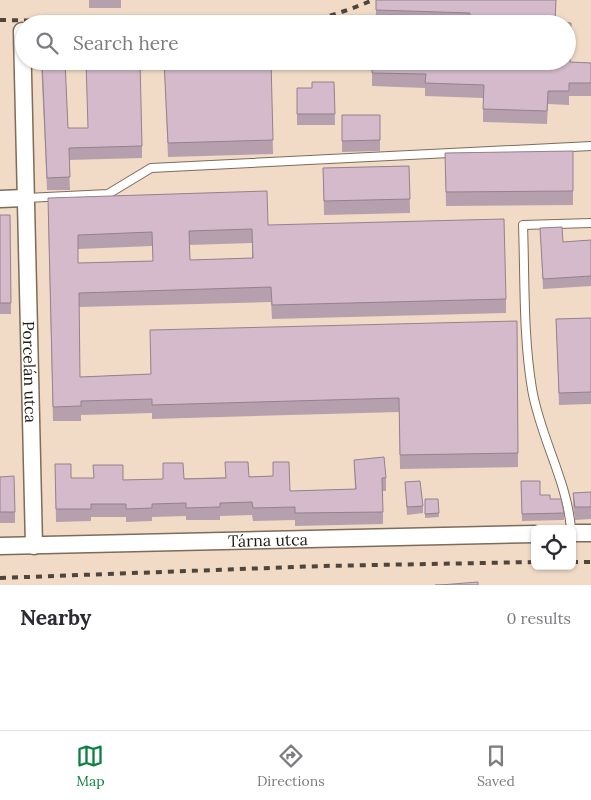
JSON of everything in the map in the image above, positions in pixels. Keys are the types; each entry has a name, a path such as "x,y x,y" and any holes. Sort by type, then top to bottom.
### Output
{"street":[{"name":"Porcelán utca","path":"23,70 34,546"},
{"path":"0,199 26,198"},
{"path":"576,533 591,532"},
{"name":"Tárna utca","path":"0,546 531,534"}],"lane":[{"path":"26,198 108,194 151,168 591,146"},
{"path":"570,525 565,493 541,424 532,390 527,340 523,225 591,223"}],"building":[{"path":"376,0 556,0 555,15 470,15 470,13 376,10"},
{"path":"576,62 591,63 591,83 569,83 569,91 548,91 547,111 483,109 484,85 425,83 426,74 372,73 372,70 576,70"},
{"path":"42,70 65,70 68,128 88,128 86,70 140,70 142,146 69,148 70,177 47,178"},
{"path":"164,70 271,70 273,140 168,143"},
{"path":"312,82 334,82 335,114 297,114 297,88 312,88"},
{"path":"342,115 380,115 380,140 342,141"},
{"path":"573,151 573,191 446,192 445,153"},
{"path":"409,166 410,199 324,201 323,168"},
{"path":"267,191 268,225 504,219 506,299 272,305 271,287 79,293 80,377 151,374 150,330 517,321 518,453 400,455 399,398 152,405 152,399 81,401 81,406 53,407 48,198","holes":["252,229 253,258 190,260 189,231","152,232 153,261 78,263 78,235"]},
{"path":"0,215 10,215 11,303 0,303"},
{"path":"562,227 563,242 591,240 591,276 543,279 540,228"},
{"path":"591,318 591,392 559,393 556,319"},
{"path":"384,457 386,478 382,478 383,512 295,513 295,507 253,508 252,502 220,503 220,507 186,508 186,503 152,504 152,508 126,509 126,504 91,504 91,509 56,509 55,464 71,464 71,478 94,478 93,465 123,465 123,480 163,479 163,463 183,463 184,479 226,478 225,462 248,462 249,477 273,476 273,462 289,462 290,491 356,489 354,460"},
{"path":"14,476 15,512 0,512 0,477"},
{"path":"420,481 423,506 407,507 405,482"},
{"path":"521,481 540,481 540,495 550,495 550,499 561,499 564,513 522,514"},
{"path":"591,492 591,507 575,507 573,493"},
{"path":"425,499 438,499 439,513 425,514"},
{"path":"478,582 478,585 440,585"}],"railway":[{"path":"331,15 373,0"},
{"path":"0,20 15,20"},
{"path":"0,578 322,566 531,562"},
{"path":"576,562 591,562"}]}
